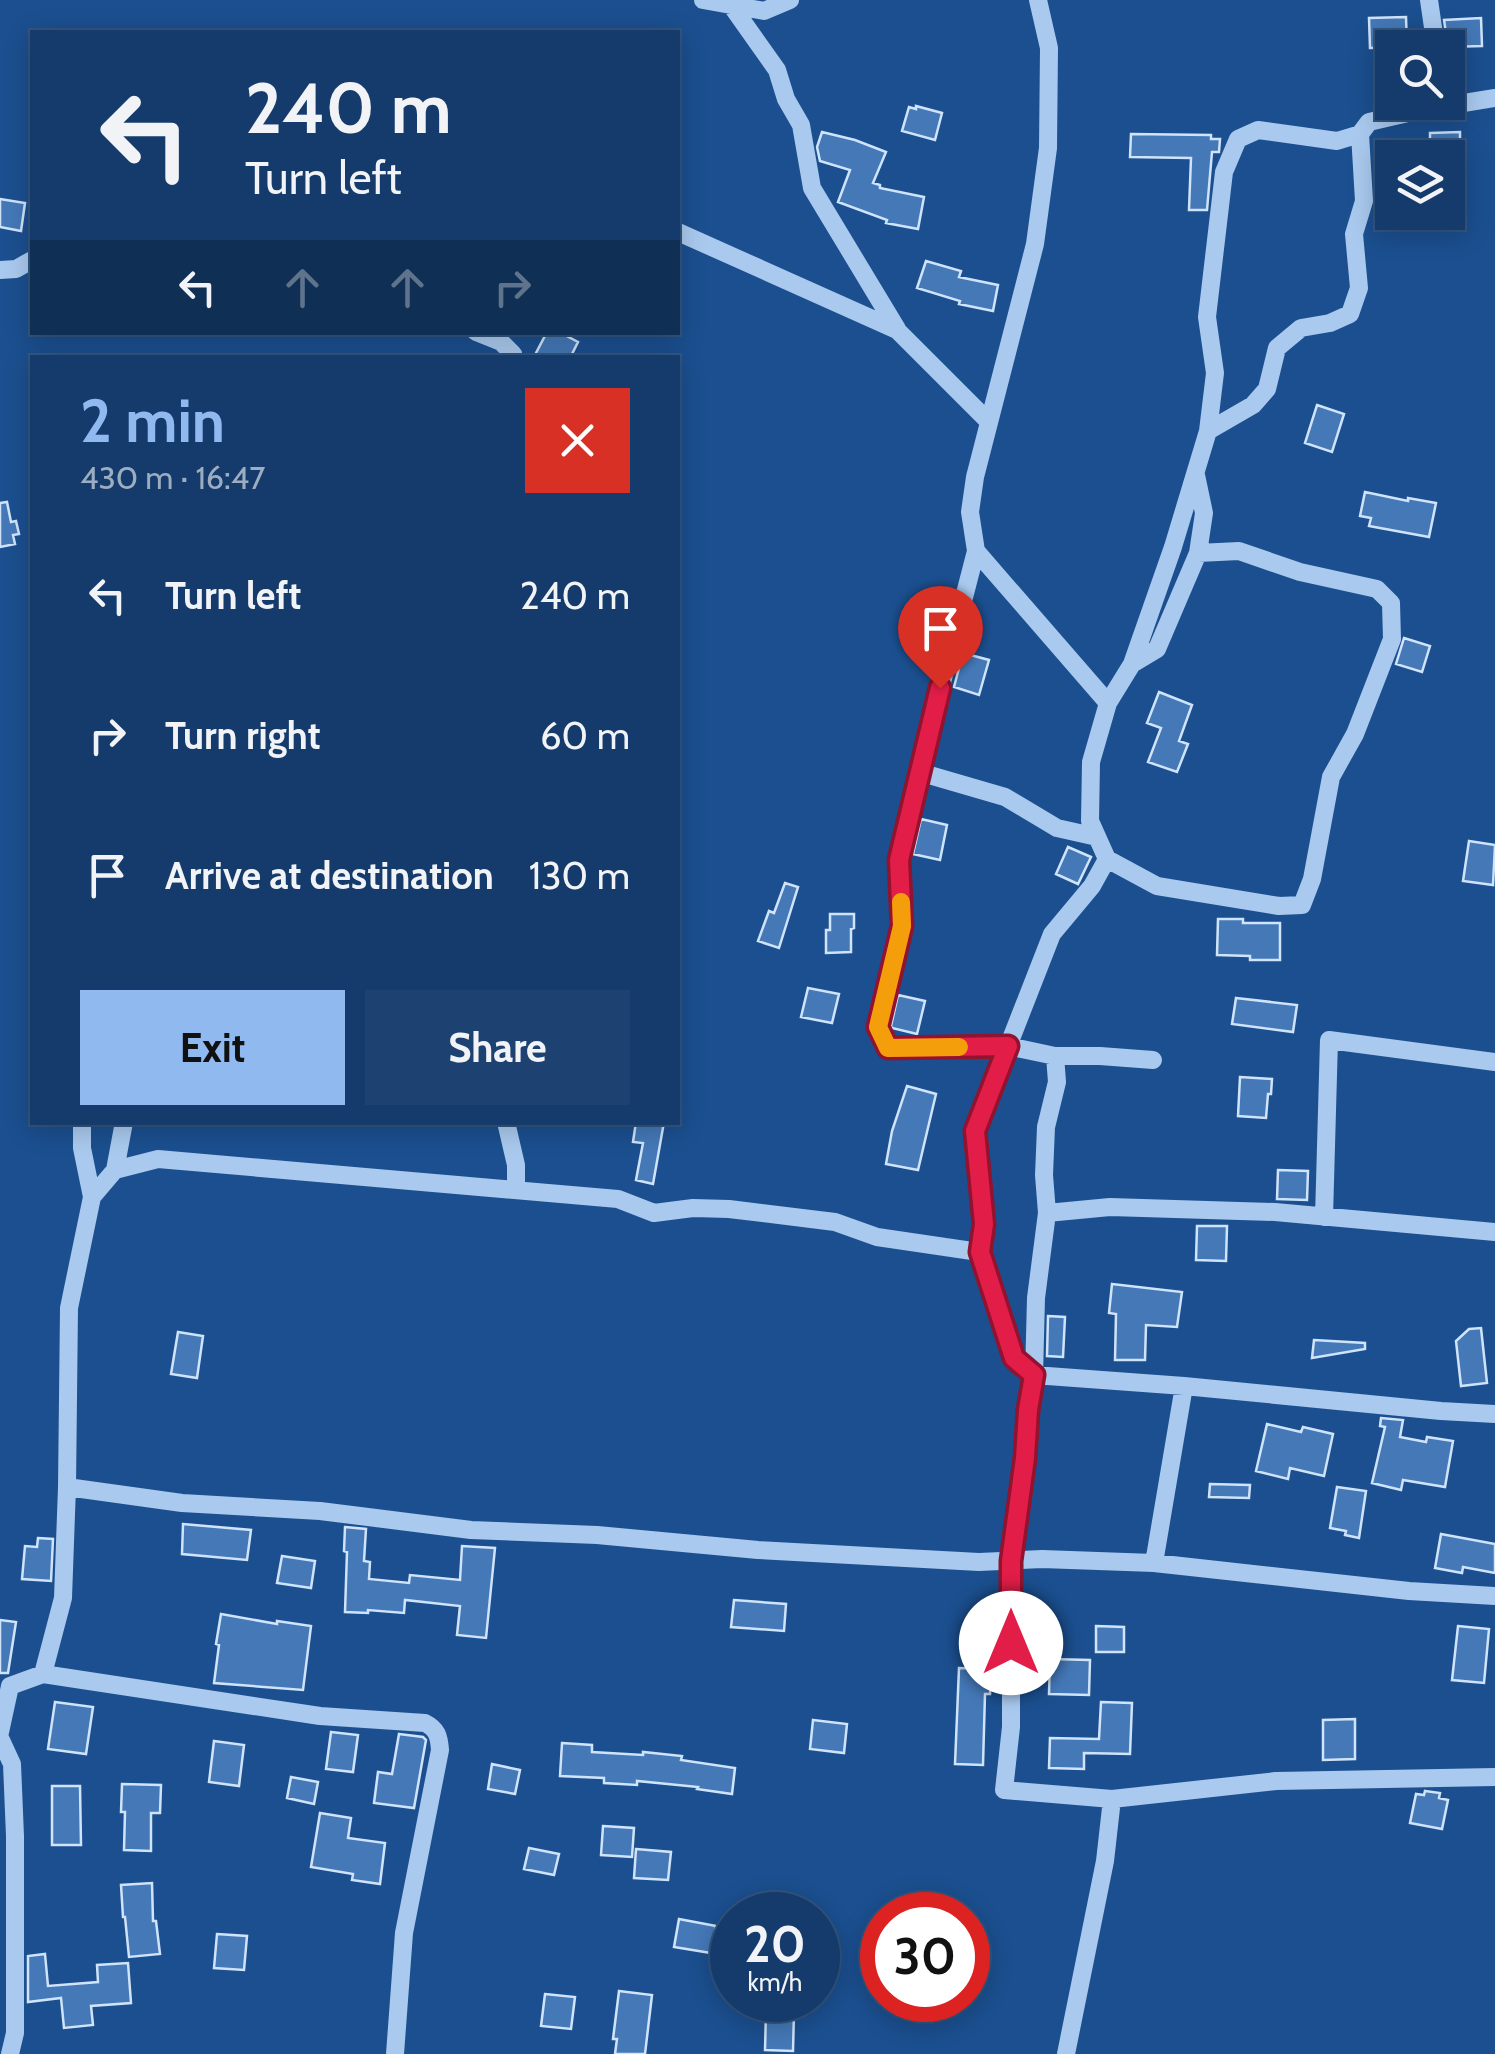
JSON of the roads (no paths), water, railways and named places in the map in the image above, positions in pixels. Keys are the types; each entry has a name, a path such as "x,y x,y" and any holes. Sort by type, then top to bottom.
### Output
{"street":[{"path":"702,0 764,11 790,0"},
{"path":"1038,0 1049,48 1048,148 1035,244 975,476 970,512 976,551 899,860 902,926 878,1027 888,1048 1008,1046 1055,1056 1152,1060"},
{"path":"1429,0 1433,30"},
{"path":"730,5 777,70 786,99 801,125 812,188 898,330 989,422"},
{"path":"1465,101 1495,98"},
{"path":"1198,552 1238,551 1300,572 1377,589 1390,603 1392,639 1354,734 1331,778 1312,878 1302,905 1279,906 1157,886 1107,859 1090,820 1091,762 1108,703 1132,664 1208,431 1215,373 1207,317 1224,172 1238,139 1258,130 1337,141 1360,134 1376,120"},
{"path":"1208,431 1252,405 1267,389 1277,348 1301,328 1330,323 1350,314 1360,288 1354,234 1364,201 1360,134"},
{"path":"680,233 898,330"},
{"path":"0,270 16,269 30,261"},
{"path":"484,335 501,342 513,355"},
{"path":"1132,664 1157,649 1198,552 1204,513 1195,470"},
{"path":"976,551 1108,703"},
{"path":"919,772 1005,798 1057,828 1098,837"},
{"path":"1107,859 1092,886 1052,934 975,1131 984,1224 980,1252 1014,1358 1034,1375 1495,1414"},
{"path":"1324,1217 1329,1040 1495,1062"},
{"path":"1055,1056 1057,1082 1046,1127 1047,1213 1036,1298 1034,1375 1011,1561 1011,1727 1004,1790 1112,1800 1276,1781 1495,1777"},
{"path":"43,1674 63,1598 69,1308 92,1197 82,1148 82,1125"},
{"path":"92,1197 115,1170 123,1125"},
{"path":"507,1125 516,1165 516,1190"},
{"path":"115,1170 158,1159 618,1199 654,1214 693,1208 729,1209 835,1222 877,1236 980,1252"},
{"path":"1047,1213 1110,1207 1275,1212 1495,1232"},
{"path":"1154,1563 1184,1386"},
{"path":"67,1487 182,1503 320,1511 470,1530 979,1562 1042,1559 1154,1563 1410,1591 1495,1596"},
{"path":"10,2054 16,2033 15,1836 12,1764 0,1735 10,1686 43,1674 320,1716 425,1723 433,1727 440,1736 440,1750 404,1933 396,2054"},
{"path":"1066,2054 1112,1800"}]}
